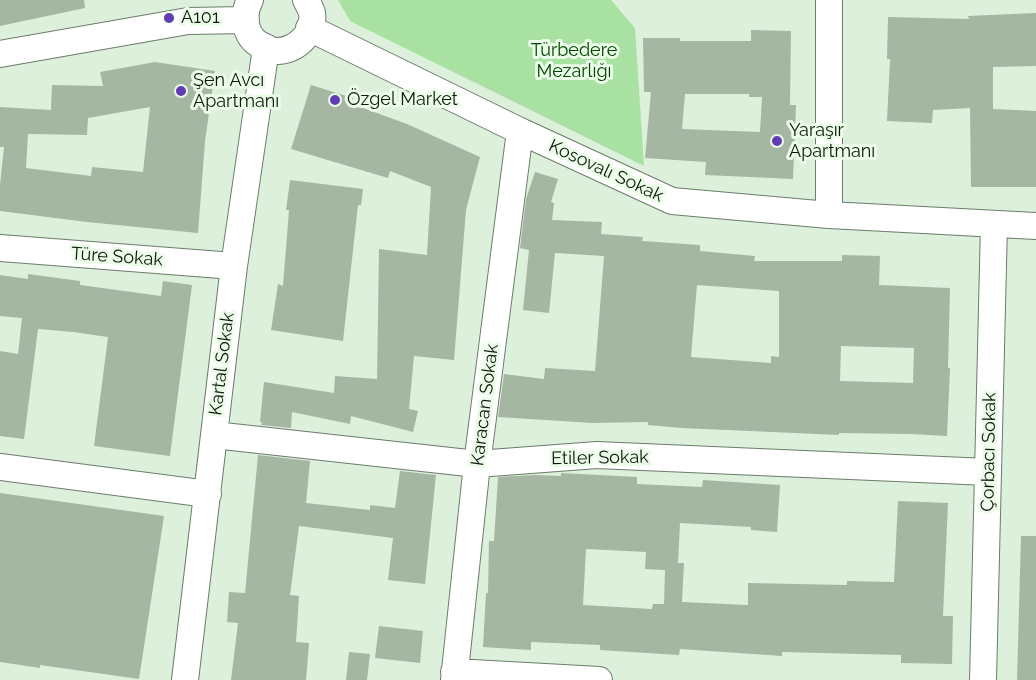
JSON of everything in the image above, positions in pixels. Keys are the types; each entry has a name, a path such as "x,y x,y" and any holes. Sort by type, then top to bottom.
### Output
{"street":[{"path":"0,54 248,10 246,30 258,45 276,52 295,48 308,34 312,15 306,0"},
{"path":"829,0 829,215"},
{"name":"Kosovalı Sokak","path":"309,28 520,131 672,201 829,215 1036,226"},
{"name":"Kartal Sokak","path":"185,680 234,266 266,48"},
{"name":"Karacan Sokak","path":"454,676 477,464 520,131"},
{"name":"Çorbacı Sokak","path":"983,680 994,224"},
{"name":"Türe Sokak","path":"0,248 234,266"},
{"name":"Etiler Sokak","path":"214,435 477,464 597,454 988,472"},
{"path":"0,467 208,494"},
{"path":"454,676 599,680"}],"green space":[{"name":"Türbedere Mezarlığı","path":"338,0 611,0 635,28 644,166 350,21"}],"building":[{"path":"0,0 84,0 85,8 0,26"},
{"path":"1036,13 1036,66 993,67 993,109 1036,111 1036,187 971,187 970,108 933,110 932,123 887,121 890,59 887,59 888,17 969,19 968,16"},
{"path":"751,30 791,31 790,105 796,105 793,179 705,175 706,162 645,158 651,92 644,92 643,38 680,38 680,41 751,41","holes":["685,94 749,94 749,97 762,97 760,132 682,129"]},
{"path":"155,62 215,71 205,141 198,233 0,211 4,147 0,147 0,107 51,110 52,85 103,86 100,72","holes":["150,107 143,172 92,167 91,176 26,168 28,134 87,135 88,118"]},
{"path":"311,85 353,98 352,104 407,124 480,157 466,210 454,360 414,356 409,409 418,411 413,432 351,416 350,424 292,412 291,428 261,425 262,422 260,422 264,382 334,393 335,376 377,379 379,249 427,255 431,187 390,171 388,178 291,149"},
{"path":"535,172 558,179 551,202 554,203 552,220 602,222 601,234 643,237 642,241 700,245 700,251 755,256 754,261 842,261 842,255 880,256 879,285 950,288 947,436 839,433 839,435 681,428 648,425 648,422 592,423 498,417 504,374 544,379 545,368 595,371 604,256 555,253 549,313 523,310 529,250 520,248 526,199","holes":["697,285 779,291 779,357 771,356 771,363 691,357","841,346 914,348 913,383 840,381"]},
{"path":"290,180 363,189 361,205 358,205 343,341 271,330 278,284 283,286 289,210 286,210"},
{"path":"28,274 80,281 80,285 161,296 163,281 192,285 170,456 94,446 108,337 73,332 38,329 24,439 0,436 0,351 18,354 22,318 0,316 0,275 28,279"},
{"path":"258,455 310,461 306,503 370,510 370,505 395,508 400,471 436,475 425,584 388,580 393,538 299,526 290,595 299,596 296,642 309,643 306,680 231,680 238,623 227,622 229,592 245,593"},
{"path":"561,473 637,477 637,484 702,487 703,480 780,485 777,532 751,530 751,527 680,523 678,563 684,563 682,602 748,605 748,583 847,585 847,581 894,582 898,501 948,503 943,616 953,616 952,664 901,663 901,655 782,652 782,656 680,649 679,655 600,650 600,645 531,642 531,650 483,647 486,593 488,593 489,541 494,541 498,477 561,476","holes":["586,549 646,552 645,569 665,570 664,604 653,604 652,609 583,605"]},
{"path":"0,493 164,516 139,679 40,665 40,668 0,662"},
{"path":"1021,536 1036,536 1036,680 1017,680"},
{"path":"379,626 423,631 420,663 375,658"},
{"path":"349,652 370,654 367,680 346,680"}],"place":[{"name":"A101","path":"169,18"},
{"name":"Şen Avcı Apartmanı","path":"181,91"},
{"name":"Özgel Market","path":"335,100"},
{"name":"Yaraşır Apartmanı","path":"777,141"}]}
